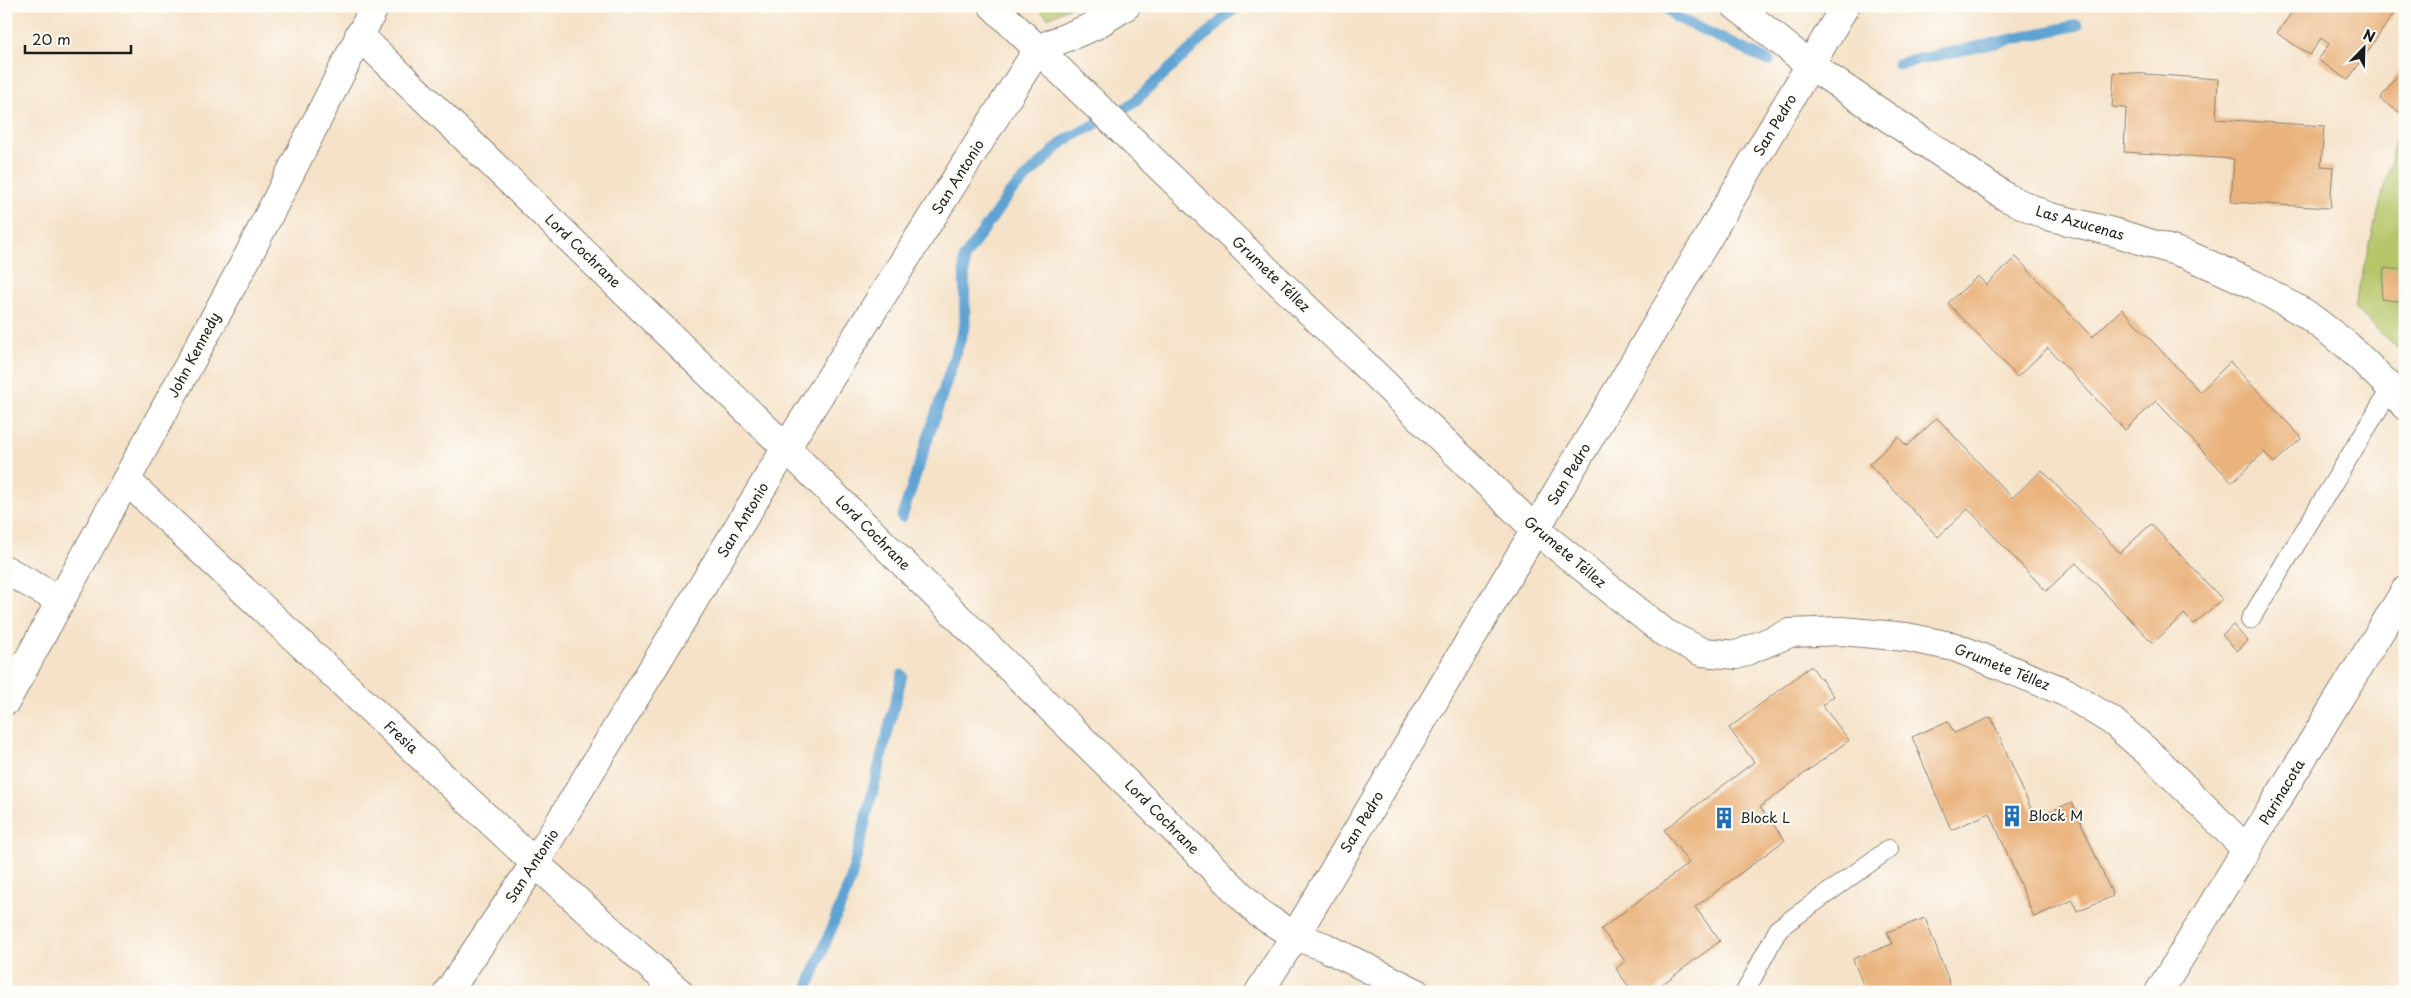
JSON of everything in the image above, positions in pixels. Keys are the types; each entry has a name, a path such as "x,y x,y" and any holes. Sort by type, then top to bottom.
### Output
{"street":[{"name":"John Kennedy","path":"6,701 246,260 359,34 375,6"},
{"name":"Grumete Téllez","path":"994,6 1536,530 1665,633 1702,652 1737,655 1790,633 1842,631 1906,637 1955,646 2057,689 2112,721 2157,760 2247,850"},
{"path":"1038,50 1094,26 1126,6"},
{"name":"Las Azucenas","path":"1736,6 1810,65 2006,197 2047,216 2117,233 2188,255 2255,285 2306,314 2347,345 2398,397"},
{"name":"San Pedro","path":"1260,992 1536,530 1845,6"},
{"name":"Lord Cochrane","path":"359,34 786,448 1260,914 1295,936 1325,947 1414,992"},
{"name":"San Antonio","path":"448,992 535,863 786,448 1038,50"},
{"name":"Fresia","path":"126,480 535,863 679,992"},
{"path":"6,570 61,601"},
{"name":"Parinacota","path":"2159,992 2405,591"}],"lane":[{"path":"2250,620 2398,397"},
{"path":"1745,992 1780,928 1889,849"}],"green space":[{"path":"1036,6 1072,6 1048,18"},
{"path":"2396,140 2405,146 2405,356 2354,307"}],"building":[{"path":"2296,6 2399,6 2348,80 2318,60 2329,44 2321,38 2310,55 2277,33"},
{"path":"2405,64 2405,116 2380,99"},
{"path":"2114,72 2218,79 2216,119 2324,126 2321,166 2333,167 2330,208 2231,202 2234,159 2124,152 2126,108 2112,107"},
{"path":"2016,257 2092,337 2122,309 2200,392 2230,362 2302,438 2274,463 2264,452 2232,482 2156,401 2125,430 2048,348 2017,377 1948,303 1978,276 1986,285"},
{"path":"2384,268 2405,270 2405,302 2381,299"},
{"path":"1937,418 2012,498 2042,470 2120,553 2151,524 2222,599 2194,624 2184,614 2153,643 2076,563 2046,591 1968,509 1938,537 1869,464 1898,437 1907,446"},
{"path":"2233,625 2248,641 2237,651 2222,635"},
{"name":"Block L","path":"1811,666 1834,696 1822,705 1849,740 1760,807 1785,840 1695,907 1720,941 1652,992 1633,992 1616,969 1625,961 1601,929 1689,863 1664,830 1754,762 1729,728"},
{"name":"Block M","path":"1991,717 2035,818 2072,802 2113,896 2077,911 2073,900 2034,917 1990,813 1951,830 1912,737 1948,721 1954,733"},
{"path":"1925,918 1953,992 1866,992 1853,959 1892,944 1887,932"}],"waterway":[{"path":"902,517 965,325 964,258 1009,194 1064,141 1131,105 1237,6"},
{"path":"1665,6 1676,17 1769,61"},
{"path":"1898,64 2078,25"},
{"path":"806,992 850,882 902,675"}],"place":[{"name":"Block M","path":"2012,816"},
{"name":"Block L","path":"1724,818"}]}
